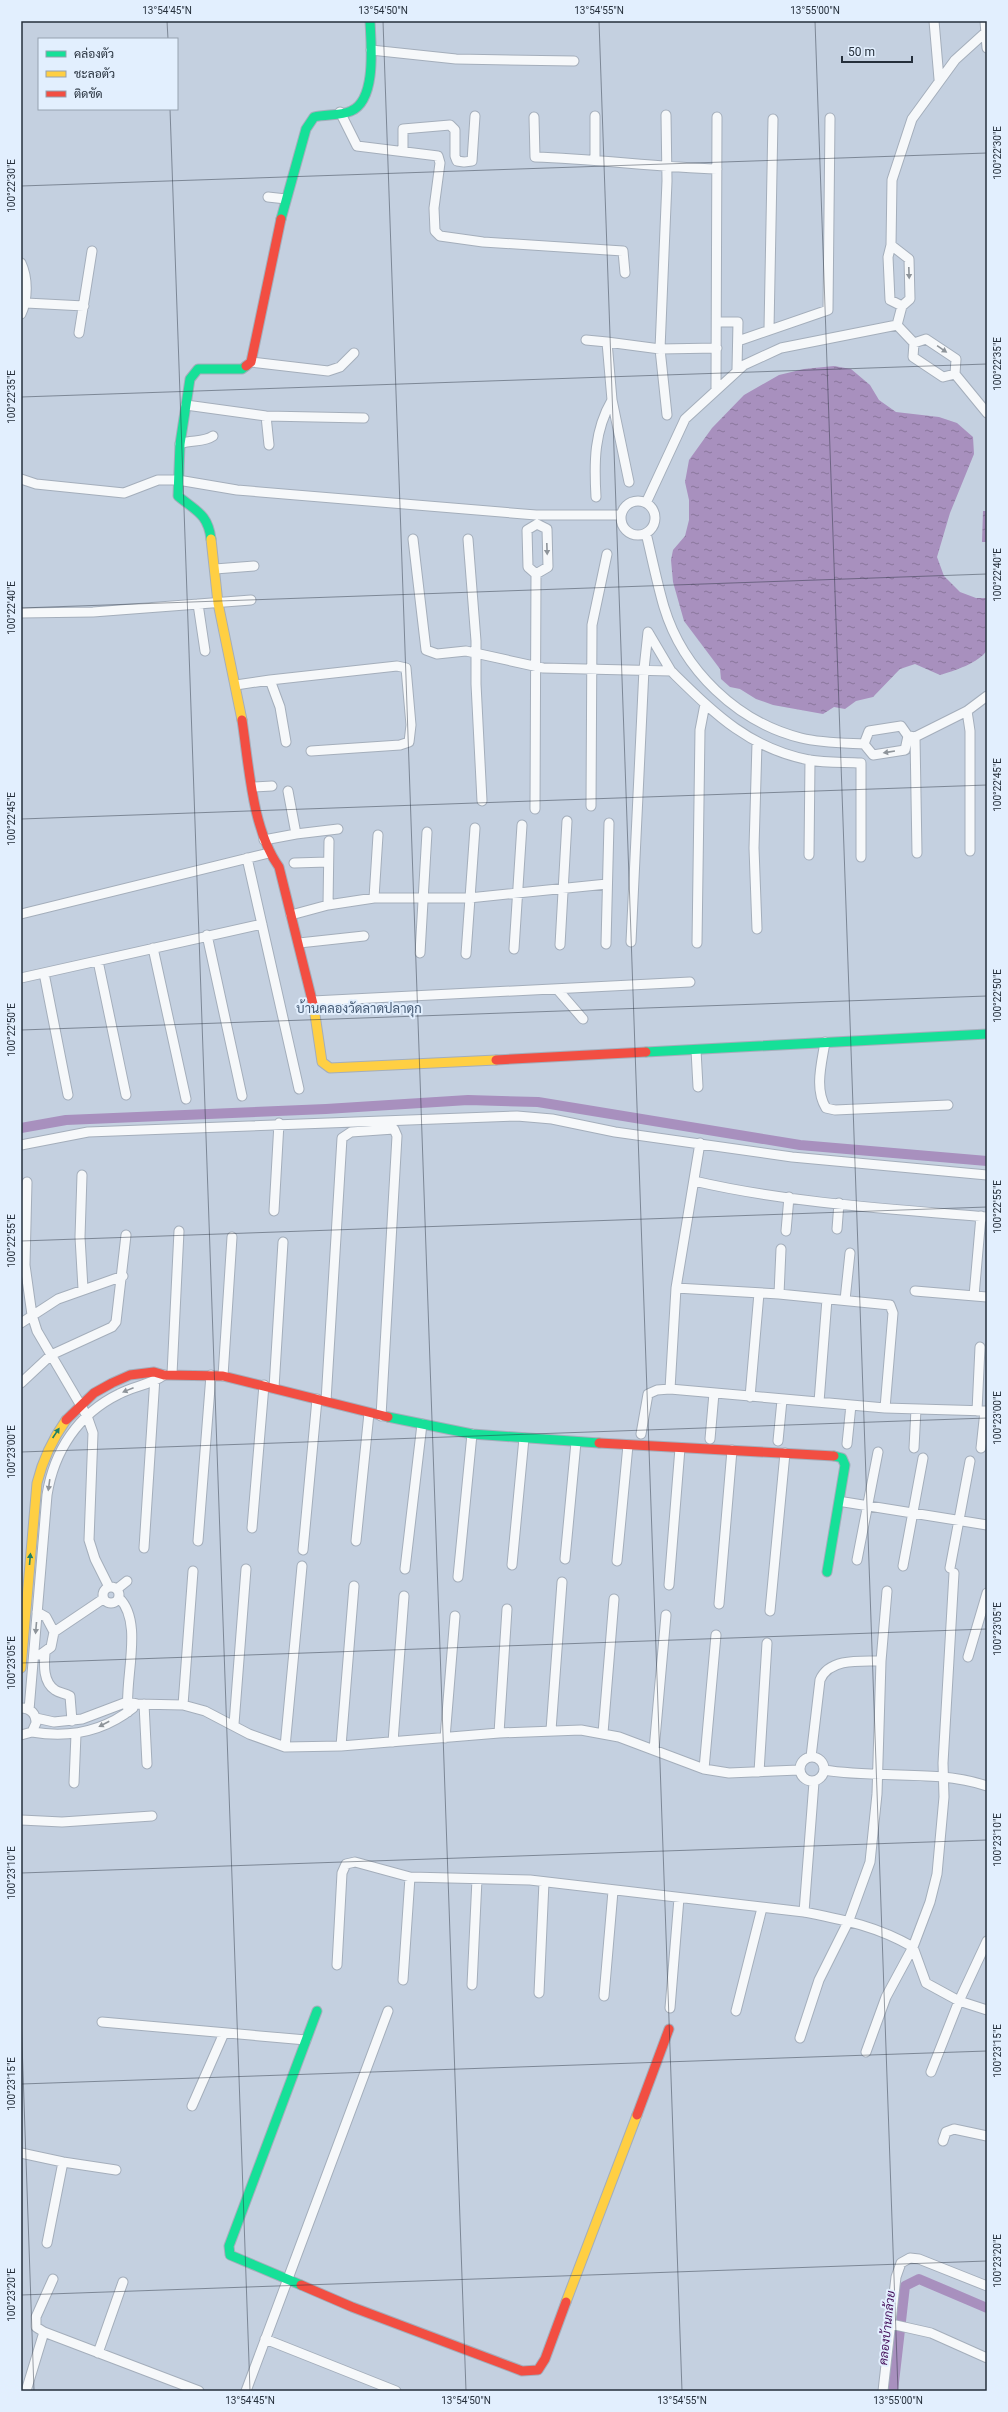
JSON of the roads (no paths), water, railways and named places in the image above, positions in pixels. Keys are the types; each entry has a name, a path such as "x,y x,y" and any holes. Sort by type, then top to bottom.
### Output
{"street":[{"path":"370,21 371,50 367,96 353,110 314,117 306,130 277,232 251,362 242,369 198,370 190,379 180,444 178,480 178,496 209,524 218,603 236,685 252,787 264,840 269,852 279,867 313,1001 322,1062 330,1068 987,1034"},
{"path":"934,21 939,79"},
{"path":"985,21 987,48"},
{"path":"902,306 890,300 888,258 891,245 892,180 912,119 939,79 955,60 986,31"},
{"path":"371,50 456,59 574,62"},
{"path":"340,112 356,145 371,149 403,150 437,155 440,158 434,216 435,231 440,236 483,242 623,251 625,273"},
{"path":"666,115 668,168 660,349 667,415"},
{"path":"403,150 403,129 450,125 455,130 455,156 457,161 472,161 475,116"},
{"path":"595,116 595,159"},
{"path":"534,117 535,156 595,159 668,168 717,170"},
{"path":"716,388 717,117"},
{"path":"738,341 769,329 828,310 830,118"},
{"path":"769,329 773,119"},
{"path":"268,197 286,199"},
{"path":"891,245 909,259 910,299 902,306 897,325"},
{"path":"79,333 92,251"},
{"path":"21,262 24,269 26,303 21,314"},
{"path":"26,303 84,306"},
{"path":"717,322 738,322 737,369"},
{"path":"897,325 914,343 913,357 943,377 955,374"},
{"path":"646,503 685,419 737,369 781,348 897,325"},
{"path":"914,343 926,339 956,359 955,374 987,413"},
{"path":"586,340 660,349 717,348"},
{"path":"607,342 612,400 629,482"},
{"path":"251,362 328,372 340,367 354,353"},
{"path":"596,497 594,460 598,434 604,414 612,400"},
{"path":"186,405 266,416 364,418"},
{"path":"266,416 269,445"},
{"path":"180,444 188,440 208,440 213,436"},
{"path":"21,479 36,484 124,493 158,480 178,480 237,490 536,520 621,515"},
{"path":"639,501 646,503 653,510 655,521 646,533 636,535 630,533 623,526 621,515 630,503 639,501"},
{"path":"536,520 547,529 548,567 536,574"},
{"path":"535,809 536,574 528,567 527,530 536,520"},
{"path":"646,533 664,608 686,655 704,679 728,702 776,730 801,738 828,742 864,744 873,755 905,750 911,737 967,711 987,696"},
{"path":"413,539 426,650 437,654 466,652 477,653 536,667 591,671 644,669 672,671"},
{"path":"468,539 477,653 476,684 482,801"},
{"path":"591,806 592,625 607,554"},
{"path":"215,569 254,566"},
{"path":"21,613 93,612 251,600"},
{"path":"198,604 205,651"},
{"path":"631,942 644,669 648,632 672,671 723,721 757,743 810,760 861,763 861,857"},
{"path":"236,685 397,666 406,668 411,725 409,742 400,746 311,751"},
{"path":"270,680 280,707 286,742"},
{"path":"697,943 700,730 705,704"},
{"path":"967,711 970,731 970,851"},
{"path":"864,744 869,731 901,726 911,737 917,853"},
{"path":"757,743 754,848 757,929"},
{"path":"809,855 810,760"},
{"path":"252,787 272,786"},
{"path":"288,791 296,834"},
{"path":"560,945 567,822"},
{"path":"606,944 609,823"},
{"path":"514,949 522,825"},
{"path":"466,954 475,828"},
{"path":"264,840 296,834 338,829"},
{"path":"420,953 427,832"},
{"path":"374,898 378,835"},
{"path":"328,841 328,905"},
{"path":"21,914 269,852"},
{"path":"247,858 299,1089"},
{"path":"294,863 328,862"},
{"path":"291,915 328,905 374,898 469,898 563,887 607,884"},
{"path":"21,978 207,935 262,924"},
{"path":"207,935 242,1096"},
{"path":"298,944 364,936"},
{"path":"153,948 186,1099"},
{"path":"98,961 126,1095"},
{"path":"44,973 68,1095"},
{"path":"313,1001 690,982"},
{"path":"557,989 583,1020"},
{"path":"825,1042 820,1083 821,1096 826,1108 835,1110 948,1105"},
{"path":"696,1050 698,1087"},
{"path":"21,1145 88,1132 517,1116 552,1119 650,1137 792,1157 987,1174"},
{"path":"274,1211 279,1124"},
{"path":"303,1550 321,1400 342,1138 351,1132 394,1129 397,1136 381,1416"},
{"path":"670,1389 676,1288 700,1143"},
{"path":"82,1175 80,1237 83,1289"},
{"path":"694,1181 725,1188 789,1197 984,1217 974,1296"},
{"path":"27,1182 25,1265 32,1315 51,1355 86,1416 94,1443 90,1540 95,1559 124,1603 129,1615 131,1629 128,1707"},
{"path":"786,1231 789,1197"},
{"path":"837,1229 839,1203"},
{"path":"168,1374 179,1231"},
{"path":"21,1383 51,1355 112,1327 116,1322 119,1313 126,1235"},
{"path":"223,1376 232,1237"},
{"path":"274,1388 283,1242"},
{"path":"779,1294 781,1249"},
{"path":"845,1300 850,1253"},
{"path":"21,1322 58,1299 123,1276"},
{"path":"676,1288 827,1298 885,1304 892,1308 893,1313 885,1408"},
{"path":"915,1292 987,1297"},
{"path":"750,1397 759,1293"},
{"path":"819,1402 827,1298"},
{"path":"980,1347 983,1411 982,1448"},
{"path":"21,1668 37,1483 42,1462 53,1438 66,1419 80,1405 94,1393 130,1375 155,1376 168,1374 223,1376 264,1385 381,1416 472,1434 576,1442 837,1456 844,1460 827,1572"},
{"path":"198,1541 210,1375"},
{"path":"155,1376 100,1404 86,1416 64,1443 50,1476 34,1657 25,1709 36,1718 54,1722 72,1721 140,1704 184,1704 205,1711 234,1724 268,1742 285,1747 341,1746 551,1730 603,1733 704,1769 729,1773 799,1770"},
{"path":"144,1548 155,1376"},
{"path":"252,1528 264,1385"},
{"path":"641,1434 648,1394 657,1390 670,1389 851,1406 983,1411"},
{"path":"710,1439 714,1393"},
{"path":"778,1441 782,1400"},
{"path":"847,1444 851,1406"},
{"path":"914,1448 916,1409"},
{"path":"356,1541 369,1413"},
{"path":"405,1569 422,1424"},
{"path":"458,1577 472,1434"},
{"path":"512,1565 524,1438"},
{"path":"565,1559 576,1442"},
{"path":"617,1561 628,1445"},
{"path":"669,1585 680,1448"},
{"path":"718,1604 732,1450"},
{"path":"857,1560 878,1452"},
{"path":"770,1611 785,1454"},
{"path":"903,1566 923,1458"},
{"path":"866,2052 886,1997 913,1947 930,1902 937,1874 944,1778 952,1571 959,1520 970,1461"},
{"path":"844,1502 914,1512 987,1525"},
{"path":"285,1747 302,1566"},
{"path":"234,1724 246,1569"},
{"path":"184,1704 193,1571"},
{"path":"29,1576 40,1577"},
{"path":"104,1599 111,1603 115,1591 127,1581"},
{"path":"551,1730 562,1582"},
{"path":"341,1746 354,1586"},
{"path":"104,1599 103,1592 115,1591"},
{"path":"800,2038 819,1980 849,1920 870,1862 877,1776 881,1661 887,1591"},
{"path":"968,1657 987,1593"},
{"path":"393,1742 404,1596"},
{"path":"54,1632 104,1599"},
{"path":"603,1733 614,1599"},
{"path":"499,1733 507,1609"},
{"path":"34,1657 45,1653 51,1647 54,1632 50,1622 37,1612"},
{"path":"654,1750 666,1615"},
{"path":"446,1738 455,1616"},
{"path":"704,1769 716,1635"},
{"path":"759,1772 767,1643"},
{"path":"45,1653 44,1668 47,1680 53,1688 70,1696 72,1721"},
{"path":"811,1757 822,1673 839,1664 850,1662 881,1661"},
{"path":"140,1704 147,1764"},
{"path":"21,1735 32,1732 58,1735 76,1734 93,1730 128,1707"},
{"path":"32,1732 36,1723 36,1718"},
{"path":"74,1783 76,1734"},
{"path":"811,1757 819,1759 824,1770 821,1778 814,1782 802,1778 799,1770 802,1761 811,1757"},
{"path":"824,1770 877,1776 944,1778 987,1786"},
{"path":"804,1912 814,1782"},
{"path":"21,1820 62,1822 152,1816"},
{"path":"337,1965 343,1867 355,1862 410,1877 514,1879 804,1912 849,1920 883,1931 913,1947 926,1983 959,2001 987,2010"},
{"path":"403,1980 410,1877"},
{"path":"472,1985 477,1879"},
{"path":"539,1993 544,1882"},
{"path":"604,1996 613,1891"},
{"path":"670,2008 679,1898"},
{"path":"736,2011 762,1908"},
{"path":"931,2072 959,2001 987,1941"},
{"path":"317,2011 228,2246 230,2255 352,2308 522,2371 538,2370 545,2359 669,2029"},
{"path":"246,2391 388,2011"},
{"path":"102,2022 306,2040"},
{"path":"192,2106 224,2032"},
{"path":"943,2141 946,2132 954,2129 987,2136"},
{"path":"21,2153 62,2162 116,2170"},
{"path":"47,2243 62,2162"},
{"path":"883,2391 892,2324 896,2277 901,2263 904,2260 919,2259 987,2286"},
{"path":"53,2279 36,2317 36,2327 44,2332 199,2391"},
{"path":"98,2353 122,2282"},
{"path":"892,2324 947,2339 987,2358"},
{"path":"26,2391 44,2332"},
{"path":"265,2339 396,2391"}],"water":[{"path":"834,366 851,369 870,385 879,400 896,412 939,417 957,423 973,437 974,454 950,513 937,557 944,576 960,592 976,598 987,598 987,650 972,663 940,675 915,664 900,669 873,697 856,701 845,709 834,707 823,714 773,705 756,699 740,689 730,687 721,679 720,669 684,621 673,582 671,560 673,550 685,536 689,520 689,500 685,482 689,460 712,428 744,395 779,375 804,369"},
{"path":"983,511 987,511 987,542 982,542"}],"waterway":[{"path":"21,1128 66,1120 326,1109 468,1100 538,1102 800,1145 987,1161"},
{"name":"คลองบ้านกล้วย","path":"893,2391 905,2286 919,2279 987,2308"}],"district":[{"name":"บ้านคลองวัดลาดปลาดุก","path":"359,1008"}]}
